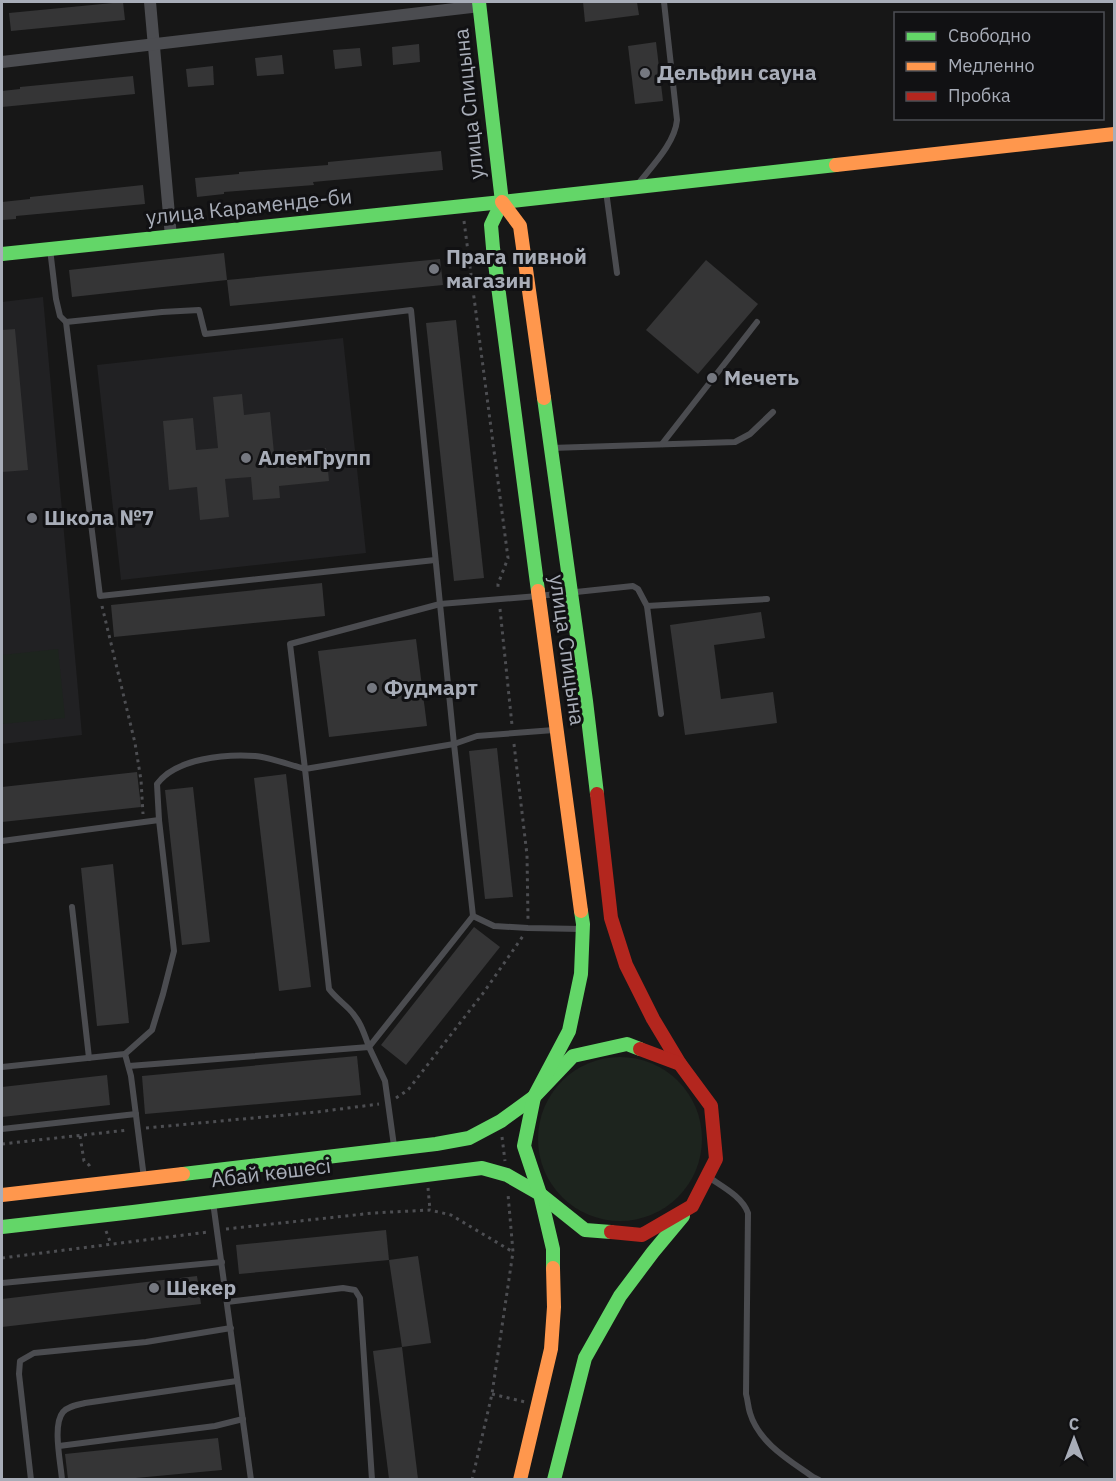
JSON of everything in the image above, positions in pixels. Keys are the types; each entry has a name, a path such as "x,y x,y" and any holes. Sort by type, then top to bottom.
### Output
{"street":[{"path":"150,2 171,237"},
{"path":"2,62 479,4"},
{"name":"улица Спицына","path":"479,4 502,202 520,225 585,702 611,918 626,965 653,1019 680,1064"},
{"name":"улица Караменде-би","path":"2,255 1114,134"},
{"name":"улица Спицына","path":"502,202 491,225 493,248 583,929 581,974 569,1031 534,1097"},
{"path":"520,1479 551,1349 554,1307 553,1249 540,1194 524,1146 534,1097 573,1056 627,1044 680,1064 711,1106 716,1159 692,1206 620,1296 585,1358 554,1479"},
{"name":"Абай көшесі","path":"2,1195 436,1144 469,1138 501,1121 534,1097"},
{"name":"Абай көшесі","path":"2,1227 482,1168 507,1176 540,1194"},
{"path":"540,1194 585,1230 642,1235 692,1206"}],"lane":[{"path":"636,187 673,137 676,128 664,2"},
{"path":"606,190 617,273"},
{"path":"50,249 56,299 60,316 66,322 100,596 435,560"},
{"path":"66,322 199,310 205,334 411,310 473,916 369,1047 129,1066"},
{"path":"662,444 757,322"},
{"path":"550,448 735,442 750,434 774,412"},
{"path":"394,1149 385,1082 361,1024 351,1010 329,989 290,644 440,604 633,586 638,589 647,606 661,714"},
{"path":"647,606 767,599"},
{"path":"2,1067 125,1054 152,1030 174,951 157,784 160,779 174,770 210,758 256,756 305,769 454,744 477,736 556,730"},
{"path":"2,841 159,820"},
{"path":"72,907 90,1058"},
{"path":"473,916 494,926 583,929"},
{"path":"125,1054 131,1076 144,1179"},
{"path":"2,1129 136,1114"},
{"path":"707,1176 739,1199 745,1205 748,1213 746,1394 750,1413 767,1442 815,1479"},
{"path":"213,1202 251,1479"},
{"path":"2,1283 222,1262"},
{"path":"227,1302 343,1288 355,1290 360,1298 372,1479"},
{"path":"31,1479 19,1374 20,1361 34,1353 146,1342 231,1328"},
{"path":"62,1479 57,1425 62,1413 71,1407 237,1381"},
{"path":"59,1446 215,1426 243,1419"}],"path":[{"path":"2,1144 388,1103 408,1090 484,992 528,928 527,855 498,584 508,558 462,206"},
{"path":"100,596 135,743 141,780 143,822"},
{"path":"472,1479 492,1394 513,1252 501,1121"},
{"path":"80,1136 84,1161 89,1165 94,1184"},
{"path":"427,1174 430,1210"},
{"path":"2,1258 217,1230 373,1213 430,1210 451,1215 513,1252"},
{"path":"492,1394 538,1405"}],"shaded area":[{"name":"Школа №7","path":"43,297 82,735 2,744 2,302"},
{"path":"343,338 366,553 121,580 97,365"},
{"path":"58,649 65,718 2,724 2,655"},
{"path":"620,1057 636,1058 652,1063 666,1070 678,1081 689,1093 696,1107 701,1123 701,1155 696,1171 689,1185 678,1197 666,1208 652,1215 636,1220 620,1221 604,1220 588,1215 574,1208 562,1197 551,1185 544,1171 539,1155 538,1139 539,1123 544,1107 551,1093 562,1081 574,1070 588,1063 604,1058"}],"building":[{"path":"123,2 125,20 11,31 9,13"},
{"path":"583,2 637,2 639,15 585,22"},
{"name":"Дельфин сауна","path":"656,42 663,101 635,104 628,46"},
{"path":"419,44 420,62 393,65 392,47"},
{"path":"360,48 362,66 335,69 333,50"},
{"path":"282,55 284,74 257,76 255,58"},
{"path":"213,66 214,85 188,87 186,69"},
{"path":"133,76 135,94 2,107 2,91 20,89 20,87"},
{"path":"441,151 443,170 313,182 314,185 224,192 224,194 197,197 195,178"},
{"path":"143,185 145,204 16,216 16,219 2,220 2,202"},
{"path":"224,253 227,280 72,297 69,270"},
{"path":"440,259 443,285 230,306 227,280"},
{"path":"706,260 758,304 698,374 646,330"},
{"path":"456,320 484,578 454,581 426,323"},
{"path":"15,329 28,470 2,472 2,330"},
{"name":"АлемГрупп","path":"242,394 244,415 270,412 274,453 326,448 329,481 279,486 280,498 253,500 251,477 225,479 229,517 200,520 197,487 169,490 163,421 193,418 196,450 218,448 213,397"},
{"path":"322,583 325,616 114,637 111,605"},
{"path":"761,612 765,638 714,645 721,699 773,692 777,723 685,735 670,625"},
{"name":"Фудмарт","path":"416,639 427,726 329,737 318,651"},
{"path":"497,748 513,897 485,899 469,751"},
{"path":"137,772 141,807 2,822 2,787"},
{"path":"286,774 311,987 279,991 254,778"},
{"path":"193,787 210,942 182,945 165,790"},
{"path":"113,864 129,1023 97,1026 81,868"},
{"path":"474,927 500,947 406,1065 381,1045"},
{"path":"357,1056 361,1095 145,1114 142,1076"},
{"path":"107,1075 110,1105 2,1117 2,1087"},
{"path":"386,1230 389,1260 239,1274 236,1245"},
{"path":"418,1256 431,1343 402,1347 389,1260"},
{"path":"197,1276 201,1304 2,1327 2,1299"},
{"path":"402,1347 418,1479 389,1479 373,1351"},
{"path":"218,1438 222,1470 125,1479 68,1479 65,1454"}],"traffic: fast":[{"path":"479,2 502,202 491,225 493,248 538,591"},
{"path":"2,254 836,165"},
{"path":"544,398 597,794"},
{"path":"553,1268 553,1249 540,1194 524,1146 534,1097 569,1031 581,974 583,924 581,911"},
{"path":"183,1174 436,1144 469,1138 501,1121 534,1097 573,1056 627,1044 640,1049"},
{"path":"2,1227 482,1168 507,1175 540,1194 585,1230 611,1232"},
{"path":"554,1480 585,1358 620,1296 683,1216"}],"traffic: slow":[{"path":"836,165 1114,134"},
{"path":"502,202 520,226 544,398"},
{"path":"538,591 581,911"},
{"path":"2,1195 183,1174"},
{"path":"520,1480 551,1349 554,1307 553,1268"}],"traffic: jam":[{"path":"597,794 611,918 626,965 653,1019 680,1064"},
{"path":"611,1232 642,1235 692,1206 716,1159 711,1106 680,1064 640,1049"}],"place":[{"name":"Дельфин сауна","path":"645,73"},
{"name":"Прага пивной магазин","path":"434,269"},
{"name":"Мечеть","path":"712,378"},
{"name":"АлемГрупп","path":"246,458"},
{"name":"Школа №7","path":"32,518"},
{"name":"Фудмарт","path":"372,688"},
{"name":"Шекер","path":"154,1288"}]}
